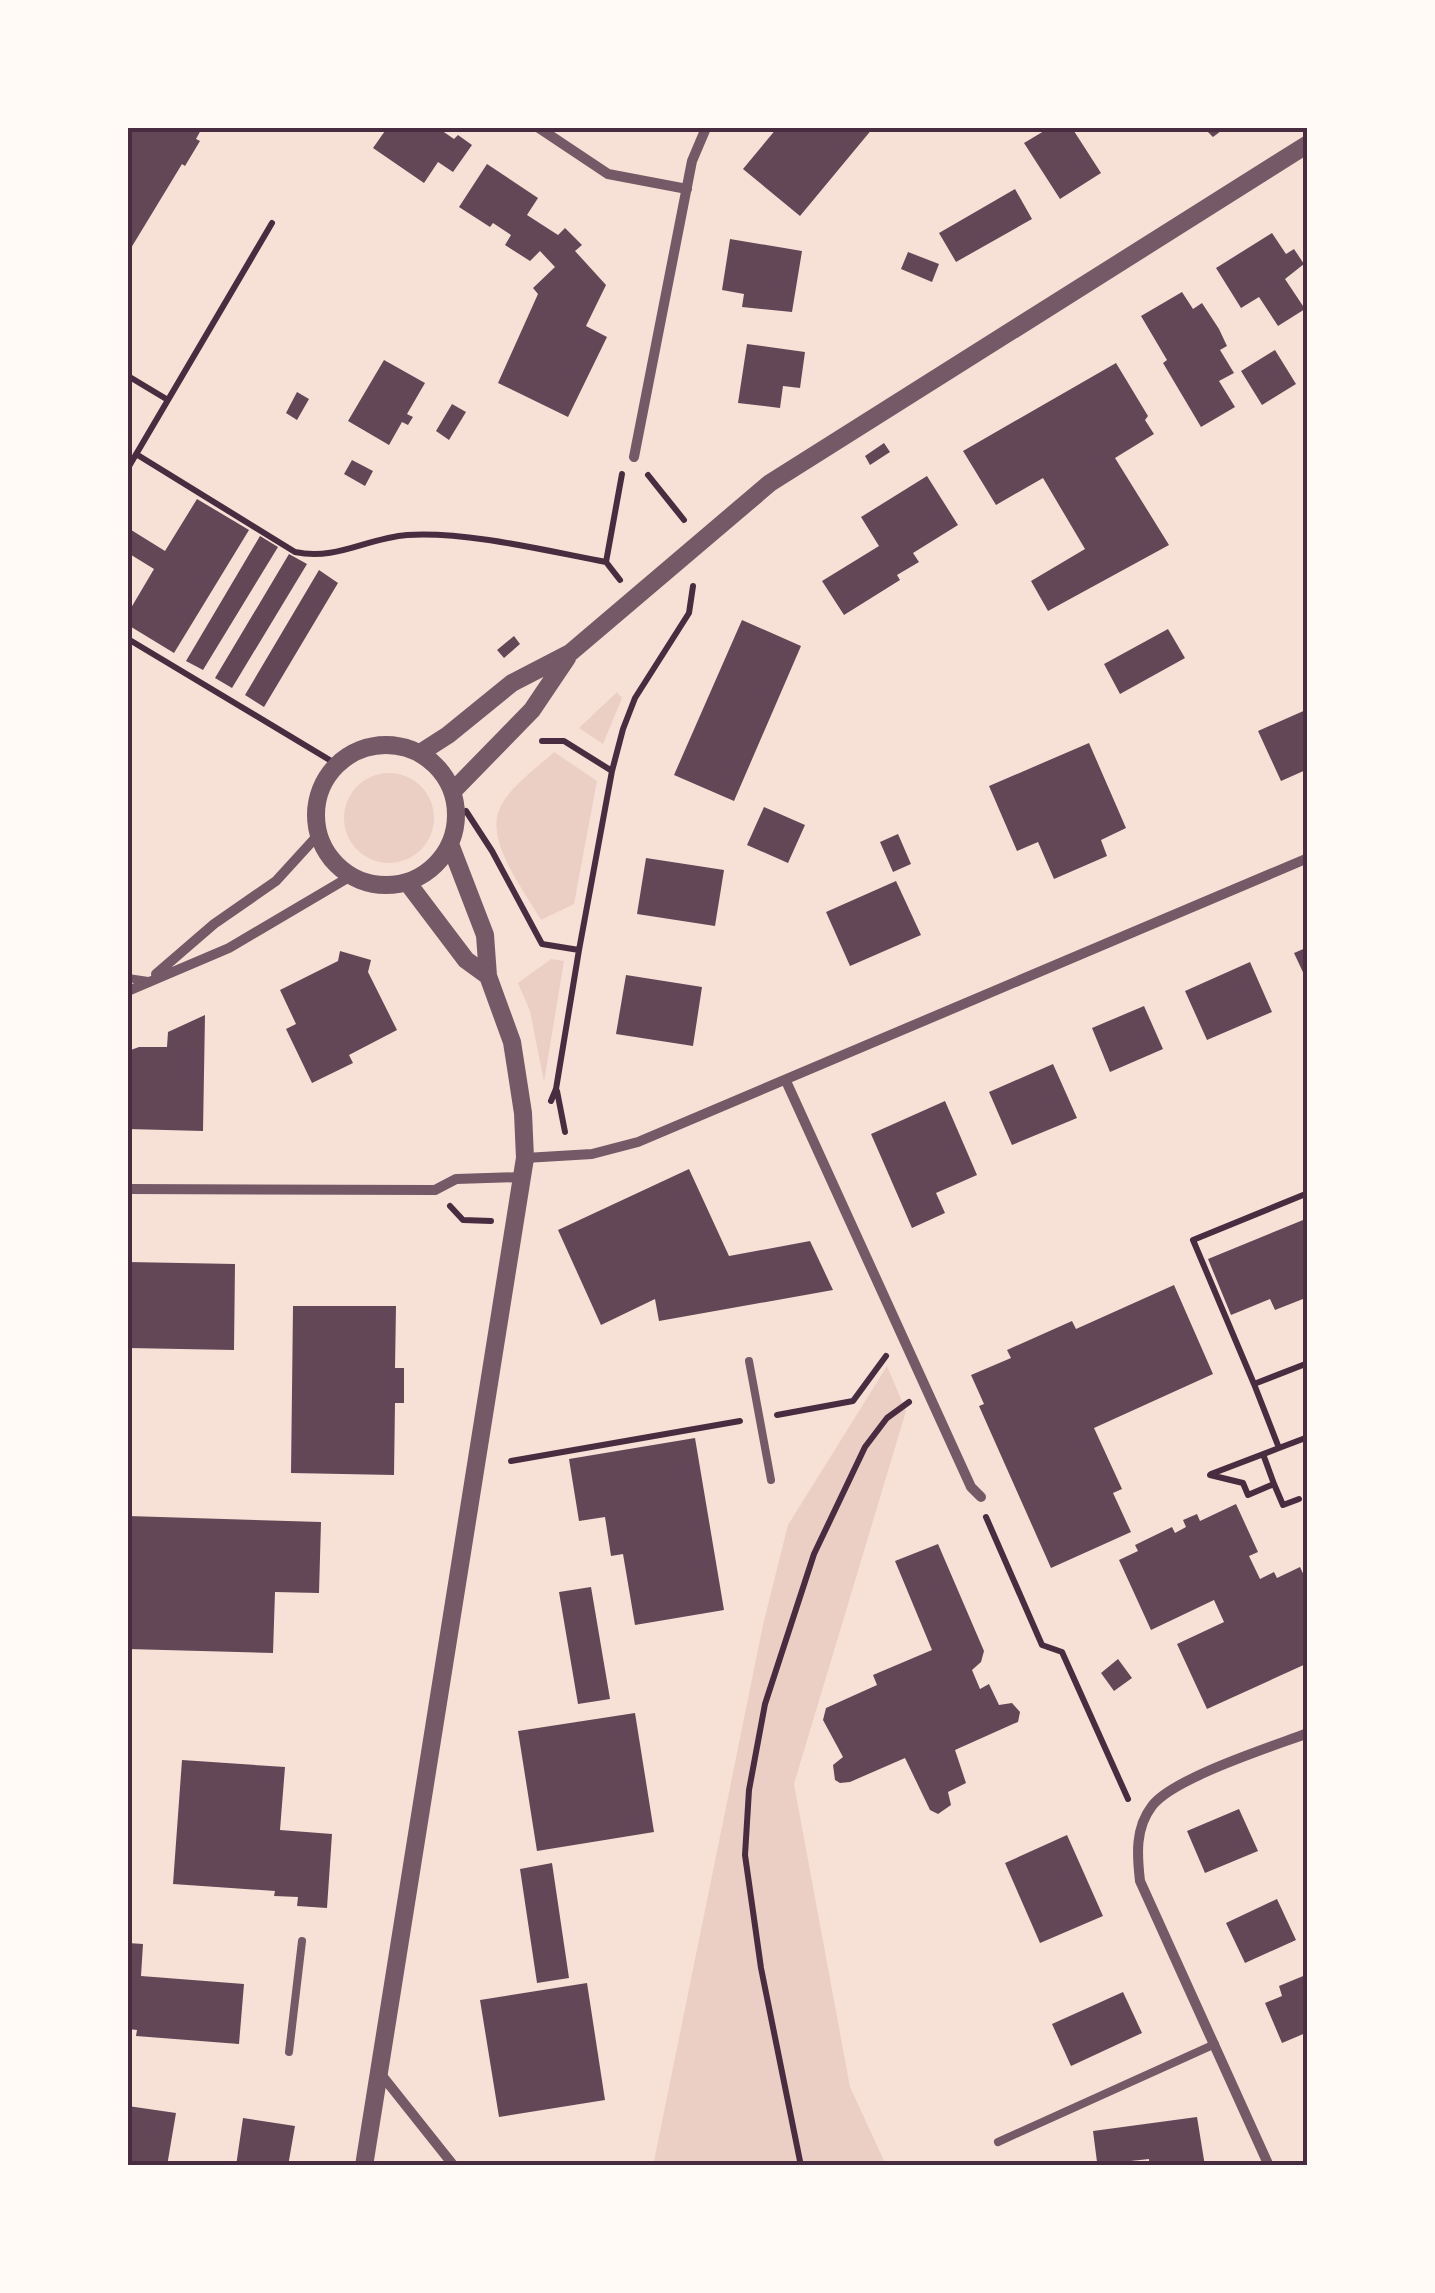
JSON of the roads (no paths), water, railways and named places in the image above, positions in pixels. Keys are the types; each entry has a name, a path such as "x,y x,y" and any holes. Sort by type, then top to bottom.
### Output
{"street":[{"path":"539,128 608,174 687,189"},
{"path":"634,457 692,161 706,128"},
{"path":"420,754 512,684 570,653 770,483 1308,144"},
{"path":"453,792 532,710 570,653"},
{"path":"388,745 420,754 443,774 453,792 456,825 442,859 427,873 386,886 351,876 336,864 318,834 316,805 324,784 338,764 369,747 388,745"},
{"path":"148,981 214,924 276,880 318,834"},
{"path":"364,2166 524,1168 519,1076 504,1017 488,976 486,935 450,844"},
{"path":"128,1188 435,1190 456,1179 638,1142 1308,858"},
{"path":"128,991 229,948 351,876"},
{"path":"407,882 466,960 488,976"},
{"path":"786,1081 927,1392 972,1487 981,1497"},
{"path":"1269,2166 1140,1882 1136,1854 1140,1828 1152,1806 1170,1788 1308,1732"},
{"path":"379,2072 454,2166"}],"lane":[{"path":"128,978 148,981"},
{"path":"749,1361 771,1480"},
{"path":"290,2052 302,1941"},
{"path":"998,2142 1214,2044"}]}
